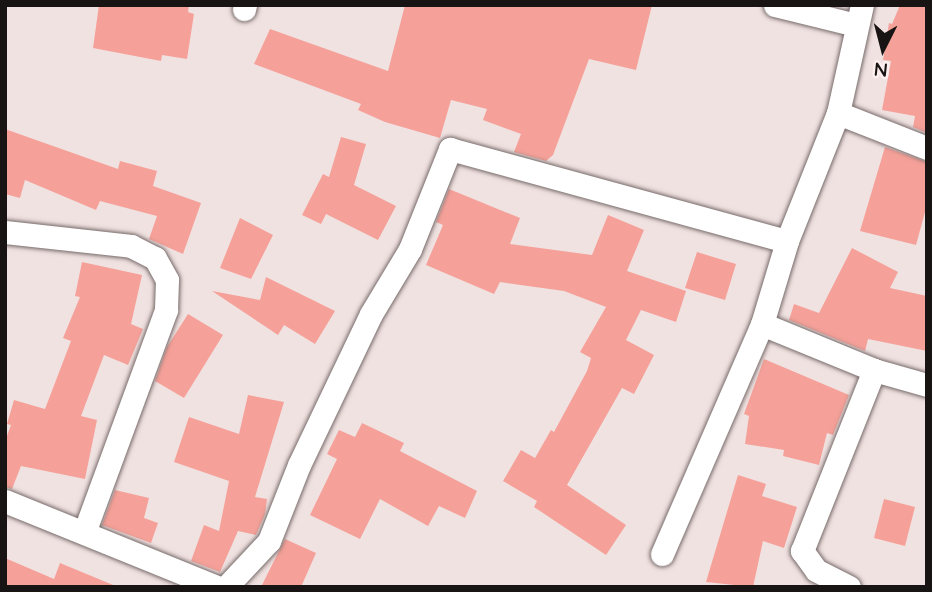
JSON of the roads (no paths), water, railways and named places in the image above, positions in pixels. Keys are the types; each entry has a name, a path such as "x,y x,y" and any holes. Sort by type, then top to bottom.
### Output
{"street":[{"path":"662,554 762,324 787,242 838,113 859,15 775,5"},
{"path":"838,113 927,148"},
{"path":"226,587 269,541 299,465 365,327 410,249 450,149 787,242"},
{"path":"5,232 131,246 155,258 167,279 166,310 85,530"},
{"path":"762,324 874,370 927,385"},
{"path":"849,587 816,570 802,551 874,370"},
{"path":"5,501 85,530 217,587"}]}
